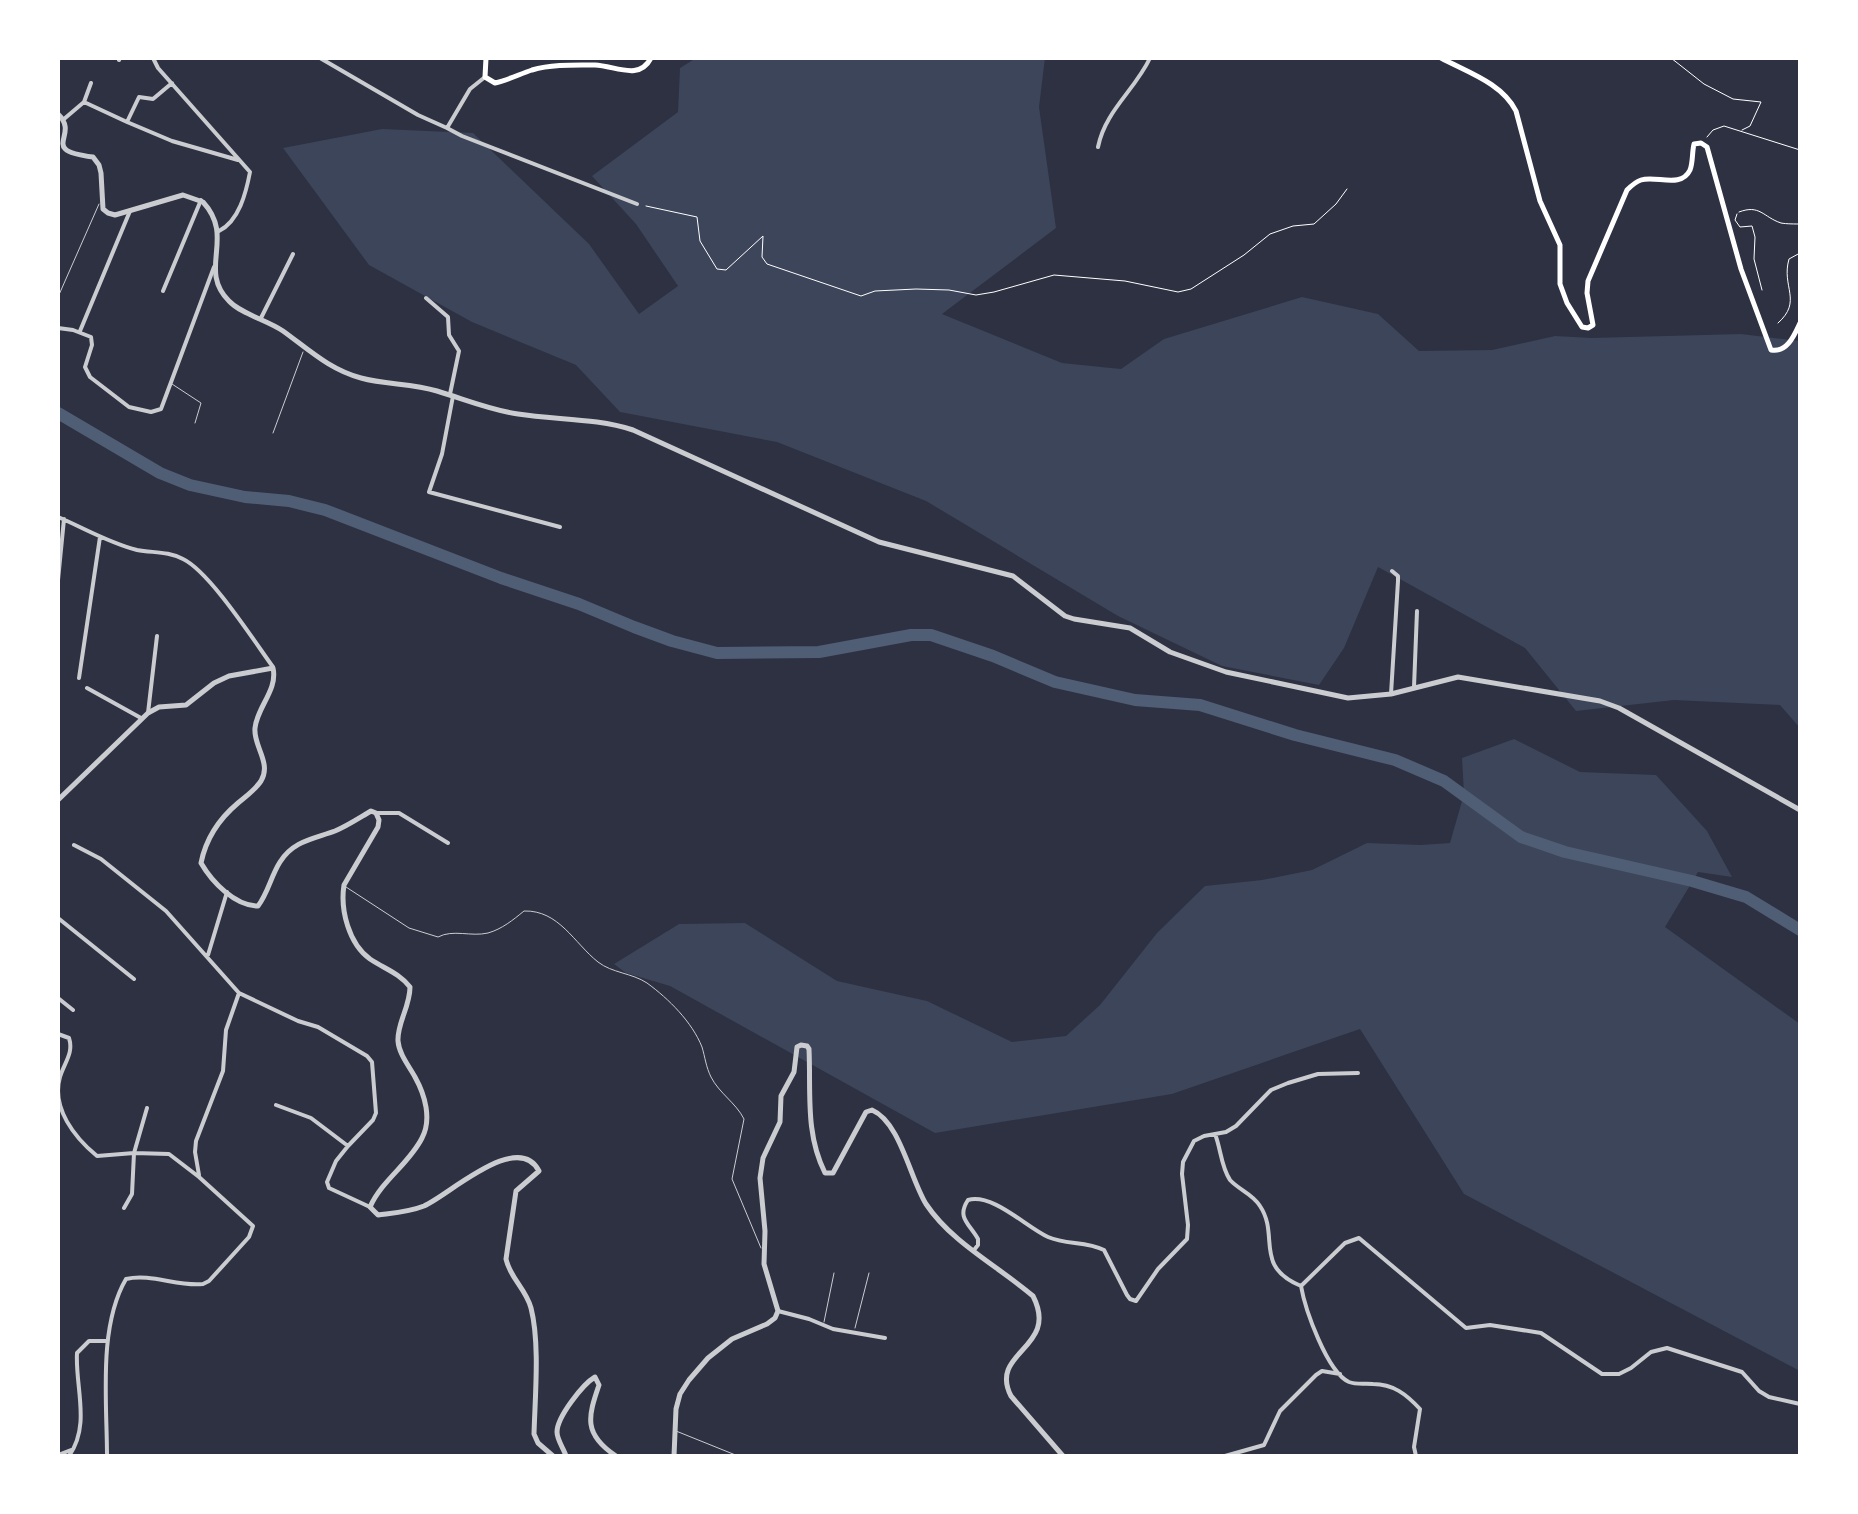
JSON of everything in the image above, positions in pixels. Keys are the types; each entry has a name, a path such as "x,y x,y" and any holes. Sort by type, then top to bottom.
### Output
{"main road":[{"path":"486,58 485,76 495,83 537,68 580,65 630,72 641,70 652,58"},
{"path":"1441,58 1510,99 1540,201 1560,245 1560,284 1582,327 1593,325 1588,282 1627,190 1645,178 1684,178 1690,172 1694,144 1701,143 1707,147 1734,247 1771,350 1786,346 1800,324"}],"street":[{"path":"153,58 250,172 231,223 219,230"},
{"path":"320,58 462,136 637,204"},
{"path":"1098,147 1112,112 1150,58"},
{"path":"447,128 470,89 485,76"},
{"path":"58,328 90,335 87,374 129,407 151,412 161,408 214,267 219,230 210,209 201,200 182,196 115,215 103,209 97,160 71,155 63,147 66,125 60,116 84,102 91,83"},
{"path":"128,122 138,97 153,99 172,83"},
{"path":"84,102 172,141 241,161"},
{"path":"163,292 201,200"},
{"path":"80,332 130,211"},
{"path":"261,318 292,254"},
{"path":"214,267 228,301 282,330 326,362 362,378 413,384 518,414 612,424 632,430 880,542 1013,576 1065,616 1130,628 1170,652 1226,672 1348,698 1391,694 1458,677 1600,702 1619,708 1800,810"},
{"path":"426,298 448,317 449,335 458,351 442,454 429,492 560,527"},
{"path":"58,516 100,537 188,561 238,618 273,668 273,684 254,730 264,764 262,780 223,817 203,854 206,871 226,892 246,906 258,906 280,861 294,846 371,811 400,813 448,843"},
{"path":"58,580 64,520"},
{"path":"79,678 100,537"},
{"path":"1391,694 1398,582 1392,571"},
{"path":"1414,687 1417,611"},
{"path":"148,713 157,636"},
{"path":"58,800 148,713 159,707 186,705 229,676 273,668"},
{"path":"87,688 141,718"},
{"path":"370,1207 375,1196 413,1154 427,1125 422,1090 398,1040 410,987 398,974 369,958 355,943 346,919 344,885 378,827 376,813"},
{"path":"74,845 101,859 166,912 240,992 318,1027 372,1062 376,1114 336,1161 327,1182 329,1188 370,1207 378,1215 424,1206 469,1176 508,1158 520,1156 538,1166 539,1170 516,1191 506,1260 532,1313 534,1434 553,1456"},
{"path":"208,956 226,892"},
{"path":"58,918 134,980"},
{"path":"199,1177 196,1141 223,1071 226,1030 240,992"},
{"path":"58,998 73,1010"},
{"path":"58,1034 69,1038 72,1046 58,1086 63,1112 82,1144 97,1156 169,1154 253,1226 249,1237 203,1284 138,1276 126,1279 109,1325 108,1456"},
{"path":"674,1456 680,1394 689,1380 732,1338 767,1324 778,1310 764,1264 760,1178 763,1158 780,1122 781,1096 794,1072 801,1045 808,1049 808,1108 818,1160 825,1173 833,1173 866,1112 879,1113 892,1130 928,1206 952,1234 1033,1296 1040,1309 1036,1336 1010,1363 1006,1388 1063,1456"},
{"path":"974,1250 978,1238 962,1216 965,1204 982,1198 1050,1238 1104,1250 1127,1295 1136,1301 1158,1269 1187,1239 1183,1162 1198,1138 1236,1126 1271,1090 1288,1083 1318,1074 1358,1073"},
{"path":"276,1105 311,1118 348,1146"},
{"path":"124,1208 132,1194 134,1153 148,1108"},
{"path":"1215,1134 1227,1174 1263,1211 1269,1248 1278,1270 1302,1286 1321,1348 1340,1374 1355,1384 1390,1386 1414,1402 1420,1412 1416,1456"},
{"path":"1302,1286 1345,1243 1358,1238 1466,1328 1490,1325 1541,1334 1602,1374 1619,1374 1651,1352 1667,1348 1742,1372 1769,1397 1800,1404"},
{"path":"778,1310 832,1329 885,1338"},
{"path":"69,1456 79,1432 77,1352 89,1341 108,1341"},
{"path":"1225,1456 1264,1445 1280,1411 1306,1384 1322,1371 1340,1374"},
{"path":"566,1456 556,1430 591,1378 599,1385 590,1408 592,1428 602,1446 616,1456"},
{"path":"58,1455 76,1447"}],"lane":[{"path":"58,298 102,196"},
{"path":"273,433 304,348"},
{"path":"170,383 201,402 195,423"},
{"path":"344,885 409,928 438,937 447,932 488,933 524,911 545,913 601,964 642,980 664,996 689,1023 712,1078 744,1119 732,1178 765,1254"},
{"path":"824,1325 834,1273"},
{"path":"854,1332 869,1273"},
{"path":"675,1430 738,1456"}],"path":[{"path":"1670,58 1704,84 1733,99 1761,102 1750,126 1742,130"},
{"path":"1701,143 1713,130 1724,126 1800,150"},
{"path":"637,204 696,217 700,241 717,268 726,270 763,236 762,256 766,264 861,296 876,291 916,289 976,294 1054,275 1126,281 1178,292 1191,289 1270,234 1314,224 1347,189"},
{"path":"1762,290 1754,260 1752,226 1740,227 1735,220 1737,214 1740,209 1756,210 1781,223 1800,224"},
{"path":"1778,324 1789,314 1791,302 1786,269 1789,260 1800,253"}],"shaded area":[{"path":"696,58 1045,58 1039,107 1056,228 942,314 1062,363 1121,369 1164,339 1302,297 1378,314 1419,351 1492,350 1555,336 1741,334 1800,341 1800,728 1780,705 1674,700 1576,711 1525,648 1378,567 1344,648 1319,685 1222,666 1118,616 926,501 777,442 620,412 576,365 472,322 369,265 283,148 382,129 473,133 589,244 639,314 678,286 636,224 592,176 678,112 680,68"},
{"path":"1514,739 1580,772 1656,775 1707,831 1732,877 1698,872 1665,927 1800,1024 1800,1371 1464,1194 1360,1029 1172,1094 935,1133 670,986 626,973 614,964 679,924 745,923 837,981 927,1001 1012,1042 1066,1036 1100,1005 1157,933 1205,886 1312,870 1367,843 1450,843 1464,794 1462,758"}],"waterway":[{"path":"58,413 160,473 190,485 325,510 672,641 717,653 819,652 911,635 931,635 1055,682 1135,700 1200,705 1295,735 1395,760 1444,781 1521,837 1565,852 1746,897 1800,930"}]}
